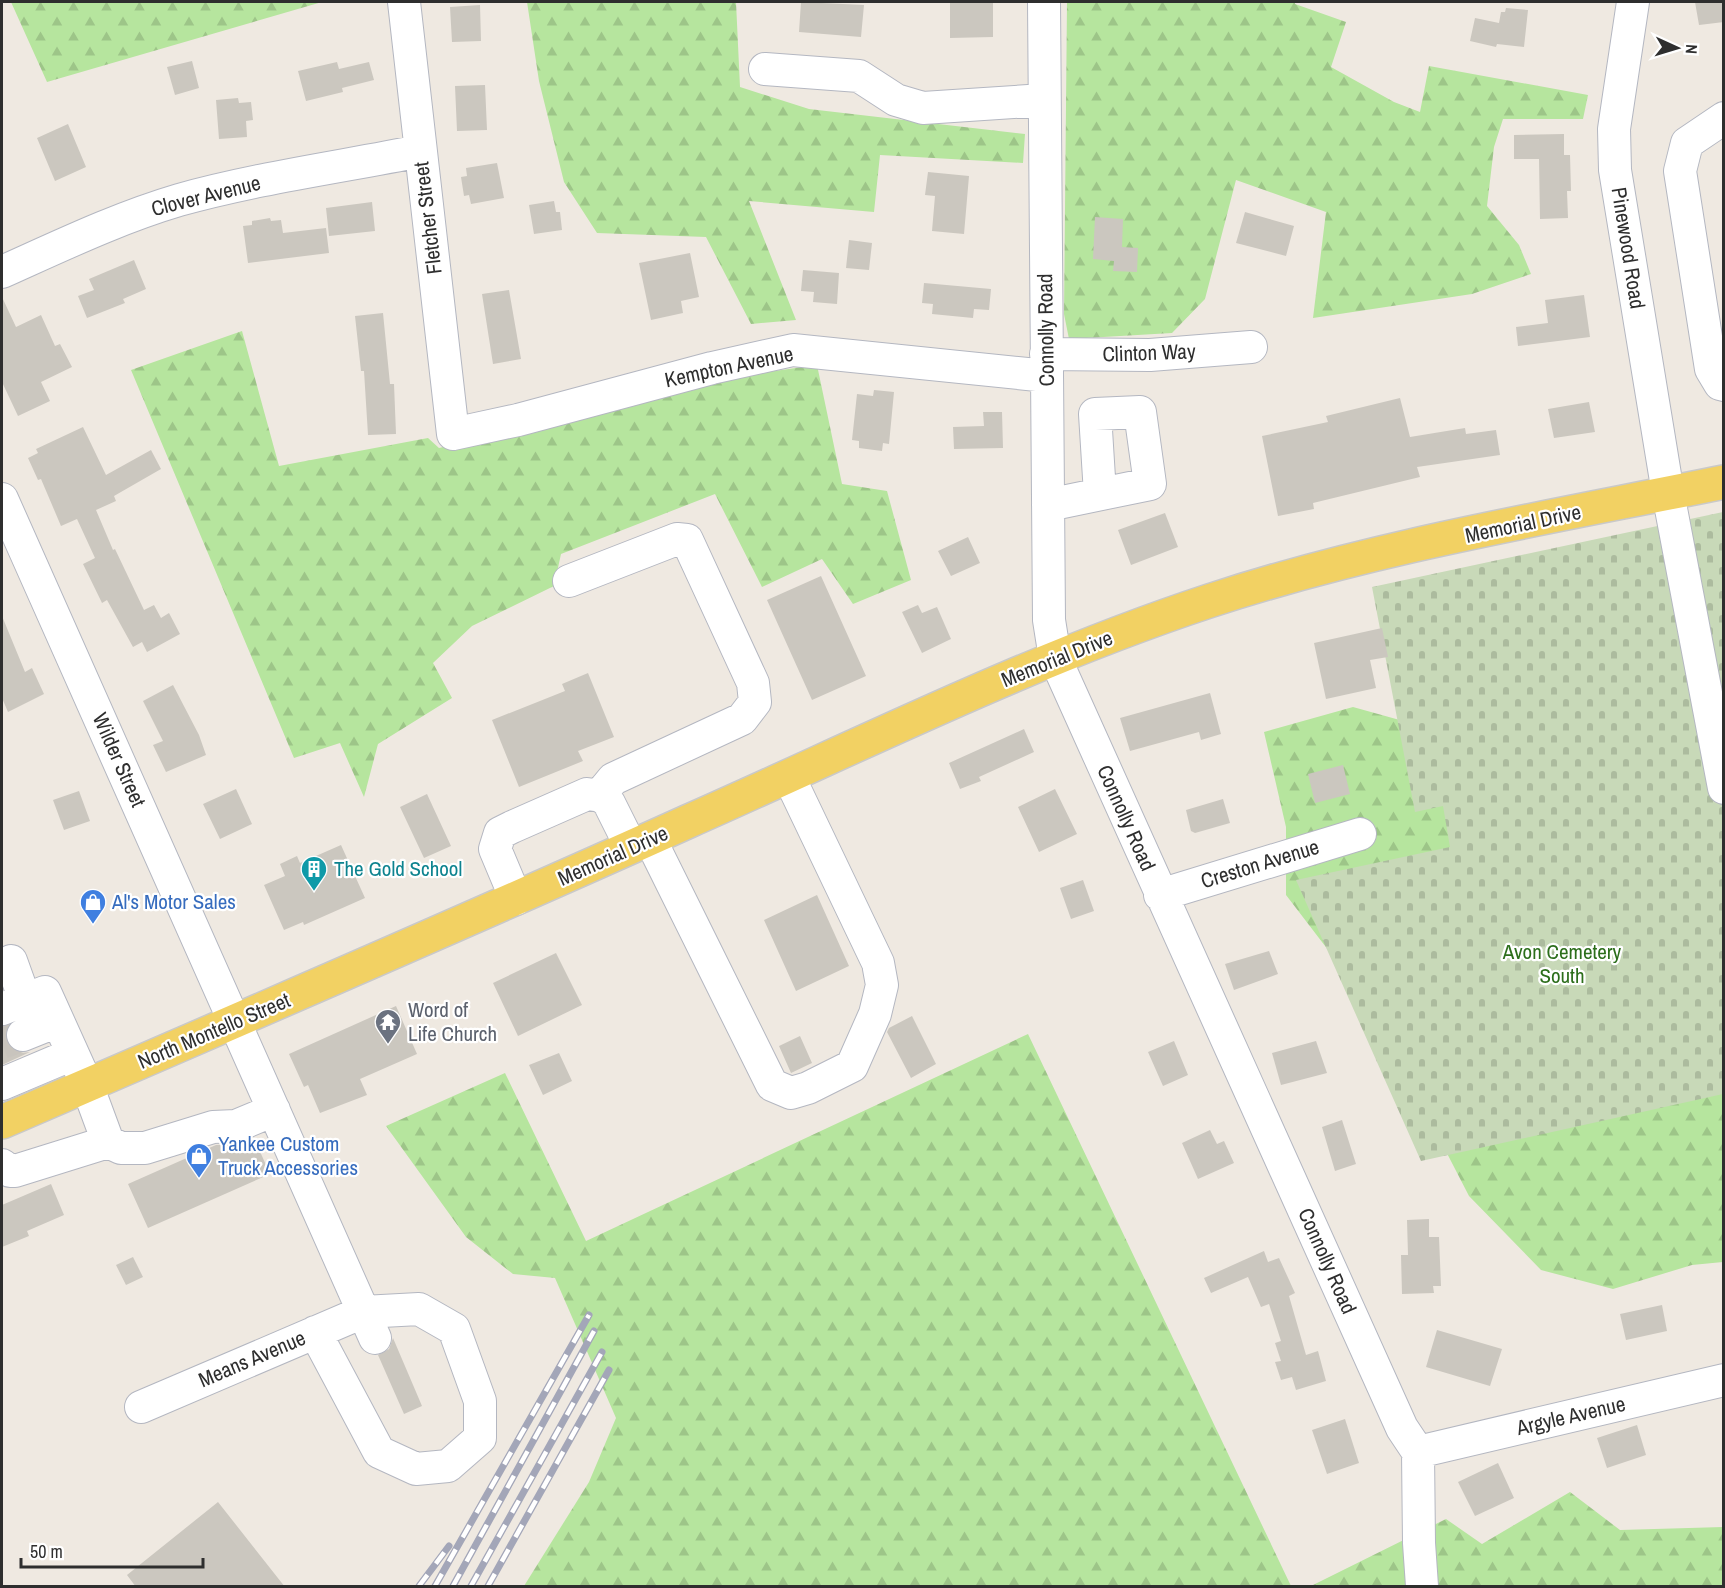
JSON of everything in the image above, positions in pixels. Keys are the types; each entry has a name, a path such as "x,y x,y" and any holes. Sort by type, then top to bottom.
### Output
{"main road":[{"name":"Memorial Drive","path":"427,940 1055,658 1212,600 1294,576 1443,540 1724,482"},
{"name":"North Montello Street","path":"2,1121 427,940"}],"street":[{"name":"Fletcher Street","path":"404,2 453,434"},
{"name":"Connolly Road","path":"1044,2 1049,620 1055,658 1402,1428 1418,1452"},
{"name":"Pinewood Road","path":"1633,2 1613,146 1668,493 1724,788"},
{"path":"765,69 859,76 896,100 923,108 1044,100"},
{"path":"1724,118 1687,143 1680,171 1712,369 1720,384 1724,385"},
{"name":"Clover Avenue","path":"2,272 110,224 177,201 219,190 420,151"},
{"name":"Clinton Way","path":"1047,365 1251,346"},
{"name":"Kempton Avenue","path":"453,434 518,420 712,368 793,350 1047,365"},
{"path":"1048,505 1100,494"},
{"name":"Wilder Street","path":"2,499 236,1021 369,1325"},
{"path":"569,581 677,539 687,540 753,683 756,702 742,719 613,779 599,796"},
{"path":"516,899 495,849 500,833 587,794 599,796 609,803 641,843 772,1085 791,1093 808,1088 852,1066 876,1014 882,985 878,963 789,777"},
{"name":"Creston Avenue","path":"1160,895 1360,834"},
{"path":"11,962 13,1005 45,992 87,1085 108,1142"},
{"path":"22,1035 58,1021"},
{"path":"2,1084 73,1054"},
{"path":"2,1165 10,1171 15,1171 108,1142 121,1148 145,1148 213,1127 236,1126 274,1110"},
{"name":"Means Avenue","path":"141,1407 315,1332 369,1325 418,1309 454,1329 480,1401 480,1438 448,1466 416,1469 379,1452 315,1332"},
{"name":"Argyle Avenue","path":"1418,1452 1724,1380"},
{"path":"1418,1452 1422,1587"}],"green space":[{"path":"11,2 322,2 47,82"},
{"path":"527,2 736,2 740,87 809,109 1025,134 1023,163 880,155 874,212 749,201 796,320 751,324 706,237 597,233 564,182 539,81"},
{"path":"1067,2 1295,2 1295,4 1346,22 1331,67 1394,102 1420,112 1429,66 1588,95 1583,119 1503,119 1494,147 1487,206 1519,245 1531,274 1472,294 1313,318 1326,212 1236,180 1205,299 1172,333 1069,339 1064,314"},
{"path":"242,331 279,466 428,438 439,448 746,375 817,365 842,484 887,491 911,580 853,604 822,559 762,587 715,494 561,554 554,586 472,626 433,663 452,698 378,744 364,797 340,743 294,758 131,370"},
{"name":"Avon Cemetery South","path":"1723,512 1723,1094 1421,1161 1296,880 1450,847 1443,806 1415,812 1372,587"},
{"path":"1353,707 1414,724 1723,1049 1723,1262 1692,1265 1613,1289 1541,1270 1469,1196 1371,1006 1286,895 1286,827 1264,732"},
{"path":"1028,1034 1291,1586 524,1586 589,1482 616,1418 555,1278 513,1274 466,1237 386,1126 505,1073 586,1241"},
{"path":"1570,1492 1620,1530 1723,1527 1723,1586 1311,1586 1446,1519 1482,1544"}],"building":[{"path":"801,2 864,5 861,37 799,32"},
{"path":"950,2 993,2 993,37 950,38"},
{"path":"1695,2 1724,2 1724,22 1699,25"},
{"path":"480,5 481,41 452,42 450,7"},
{"path":"1506,8 1528,10 1524,47 1497,44 1496,47 1470,41 1475,18 1499,23 1501,12 1505,12"},
{"path":"192,61 199,88 175,95 167,67"},
{"path":"337,62 339,69 369,62 374,80 342,88 343,92 306,101 298,71"},
{"path":"485,85 487,130 457,131 455,86"},
{"path":"238,98 239,103 251,102 253,120 246,121 247,137 219,139 216,100"},
{"path":"68,124 86,167 55,181 37,138"},
{"path":"1564,134 1564,155 1570,155 1571,191 1567,191 1568,218 1540,219 1539,159 1514,159 1514,135"},
{"path":"497,163 504,198 471,204 469,195 464,196 461,177 467,176 466,168"},
{"path":"928,172 969,176 964,234 932,231 935,196 925,195"},
{"path":"554,201 556,212 560,212 562,230 534,234 529,205"},
{"path":"372,202 375,231 329,236 326,208"},
{"path":"1245,212 1294,226 1286,256 1236,243"},
{"path":"1095,217 1123,219 1122,247 1138,248 1137,272 1113,271 1114,261 1093,259"},
{"path":"270,218 271,221 281,220 283,233 326,228 329,253 248,263 243,226 252,225 252,221"},
{"path":"849,240 872,243 869,270 846,268"},
{"path":"690,253 699,297 681,301 683,313 651,320 639,263"},
{"path":"134,260 146,289 123,299 125,303 87,318 78,296 94,290 89,279"},
{"path":"803,270 839,273 837,304 813,302 814,292 801,291"},
{"path":"924,283 991,289 989,310 974,309 973,318 932,314 933,304 922,303"},
{"path":"509,290 521,359 493,364 482,294"},
{"path":"1584,295 1590,337 1518,346 1516,327 1548,323 1545,300"},
{"path":"2,297 16,327 41,315 55,346 60,344 72,367 41,382 50,401 18,416 2,382"},
{"path":"383,313 390,384 394,384 396,434 368,435 364,371 361,371 355,316"},
{"path":"874,390 894,392 889,444 883,443 882,451 859,448 859,441 852,440 857,394 873,396"},
{"path":"1400,398 1410,437 1465,428 1466,434 1496,430 1500,455 1417,467 1420,477 1313,503 1314,509 1278,516 1262,436 1328,422 1326,416"},
{"path":"1589,402 1595,432 1554,438 1548,409"},
{"path":"983,412 1002,412 1003,448 954,449 953,427 984,426"},
{"path":"83,427 106,475 151,450 161,469 114,496 116,501 96,510 113,550 115,549 144,610 154,605 161,618 169,613 180,634 147,652 142,642 133,647 107,600 102,603 83,564 95,558 77,519 61,526 41,479 38,480 28,458 38,453 36,449"},
{"path":"1165,513 1178,547 1131,565 1118,530"},
{"path":"968,537 980,563 951,576 938,551"},
{"path":"821,576 866,676 812,700 767,600"},
{"path":"918,605 922,613 937,607 951,639 922,653 902,612"},
{"path":"2,616 25,672 32,668 44,694 8,712 2,698"},
{"path":"1382,628 1388,657 1370,660 1376,688 1326,699 1314,643"},
{"path":"588,673 614,737 578,751 583,761 519,787 492,720 565,691 562,684"},
{"path":"173,685 199,735 206,755 166,772 153,745 163,741 143,701"},
{"path":"1210,693 1221,734 1201,740 1199,732 1130,751 1120,718"},
{"path":"1024,729 1034,752 979,777 981,781 960,789 949,763"},
{"path":"1343,765 1350,794 1315,803 1308,774"},
{"path":"236,789 252,824 220,839 203,804"},
{"path":"1055,789 1077,834 1039,852 1018,807"},
{"path":"79,791 90,821 64,830 53,800"},
{"path":"427,794 451,846 424,858 400,807"},
{"path":"1223,799 1230,823 1195,833 1191,831 1186,810"},
{"name":"The Gold School","path":"341,845 365,898 304,925 303,922 284,930 264,885 285,876 280,864 297,856 300,863"},
{"path":"1083,880 1094,911 1071,919 1060,888"},
{"path":"817,895 849,966 796,991 764,920"},
{"path":"1269,951 1278,974 1234,990 1225,964"},
{"path":"556,953 582,1005 518,1036 493,983"},
{"path":"396,1006 417,1054 360,1079 367,1095 320,1113 308,1085 304,1087 289,1054"},
{"path":"912,1016 936,1064 911,1078 887,1032 889,1028"},
{"path":"8,1026 6,1041 11,1049 20,1053 30,1052 2,1065 2,1027"},
{"path":"800,1036 812,1063 791,1073 779,1046"},
{"path":"1174,1041 1188,1075 1163,1086 1148,1052"},
{"path":"1316,1041 1327,1073 1281,1085 1272,1053"},
{"path":"559,1053 572,1081 543,1095 529,1065"},
{"path":"1342,1120 1356,1164 1335,1171 1322,1127"},
{"path":"1210,1130 1217,1144 1224,1141 1234,1163 1198,1179 1182,1143"},
{"name":"Yankee Custom Truck Accessories","path":"254,1138 270,1174 148,1228 128,1184 216,1145 237,1144"},
{"path":"51,1184 64,1215 27,1231 29,1236 2,1247 2,1205"},
{"path":"1429,1219 1429,1237 1439,1237 1441,1286 1433,1286 1434,1293 1402,1294 1401,1255 1408,1255 1407,1220"},
{"path":"1264,1251 1268,1262 1279,1258 1295,1293 1289,1296 1306,1355 1318,1351 1326,1381 1296,1390 1292,1377 1281,1380 1275,1362 1281,1361 1275,1343 1281,1341 1269,1304 1261,1307 1248,1277 1211,1293 1204,1278"},
{"path":"133,1257 143,1277 126,1285 116,1265"},
{"path":"1662,1305 1667,1331 1626,1340 1620,1314"},
{"path":"1437,1330 1502,1349 1490,1386 1426,1367"},
{"path":"393,1338 422,1406 404,1414 378,1355 389,1349"},
{"path":"1345,1419 1359,1463 1327,1474 1312,1430"},
{"path":"1637,1425 1646,1455 1607,1468 1597,1438"},
{"path":"1498,1463 1514,1498 1475,1516 1458,1482"},
{"path":"218,1502 285,1587 136,1587 127,1575"}],"tunnel":[{"path":"2,1043 23,1035"}],"railway":[{"path":"435,1586 589,1315"},
{"path":"453,1586 594,1331"},
{"path":"471,1586 602,1352"},
{"path":"488,1586 609,1370"},
{"path":"419,1586 449,1546"}],"place":[{"name":"The Gold School","path":"314,892"},
{"name":"Al's Motor Sales","path":"93,925"},
{"name":"Word of Life Church","path":"388,1045"},
{"name":"Yankee Custom Truck Accessories","path":"199,1179"}]}
